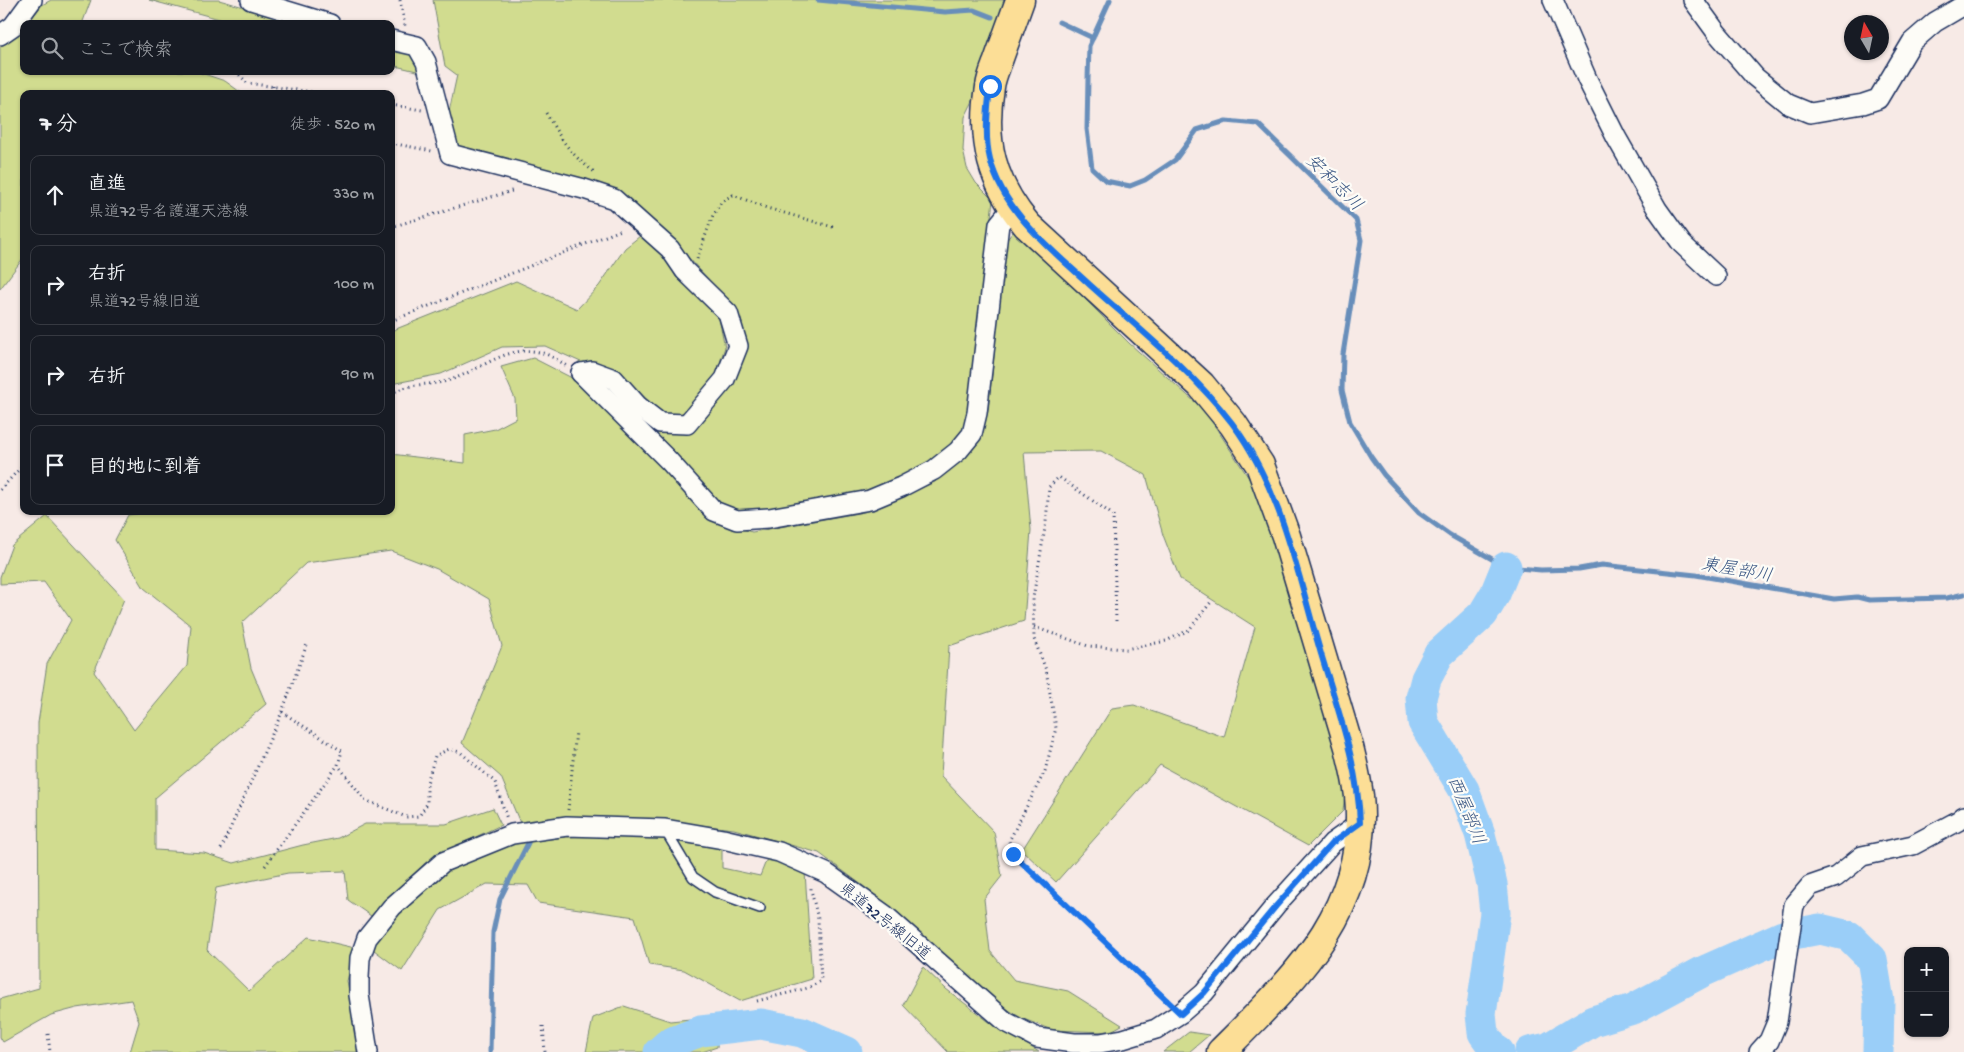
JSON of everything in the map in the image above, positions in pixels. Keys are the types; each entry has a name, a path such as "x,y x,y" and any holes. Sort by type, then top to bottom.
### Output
{"main road":[{"path":"1020,0 990,86 987,129 990,158 997,178 1012,208 1027,226 1201,385 1233,424 1260,466 1274,499 1286,536 1349,747 1359,796 1360,823 1356,862 1348,890 1323,939 1279,993 1221,1052"}],"street":[{"path":"0,35 13,26 32,0"},
{"path":"251,0 317,20"},
{"path":"1553,0 1587,79 1616,137 1657,209 1682,244 1716,276"},
{"path":"1693,0 1717,33 1755,77 1788,104 1810,112 1863,104 1878,98 1912,42 1935,22 1964,5"},
{"path":"400,42 417,46 426,62 450,154 614,199 670,249 690,276 728,313 738,346 725,379 687,424 660,423 638,406 614,379 592,371 581,373"},
{"path":"581,373 669,462 714,511 737,520 769,518 870,500 934,470 958,451 972,434 977,413 999,224 1012,208"},
{"path":"1759,1052 1769,1041 1777,1022 1794,906 1810,886 1836,877 1862,856 1913,845 1964,816"},
{"name":"県道72号線旧道","path":"368,1052 359,995 360,958 367,938 392,907 443,862 512,834 567,826 665,830 723,839 779,852 826,873 885,915 1006,1022 1037,1038 1074,1043 1100,1043 1124,1039 1156,1030 1181,1014 1204,993 1276,906 1332,843 1360,823"}],"lane":[{"path":"665,830 693,876 715,892 760,908"}],"path":[{"path":"400,0 400,42"},
{"path":"240,75 247,83 300,90"},
{"path":"273,86 274,90"},
{"path":"395,106 440,113"},
{"path":"395,144 450,154"},
{"path":"395,227 550,180"},
{"path":"690,276 713,215 722,201 733,195 767,208 833,227"},
{"path":"395,319 640,222"},
{"path":"395,391 401,387 449,381 493,359 520,352 540,352 581,373"},
{"path":"0,490 20,468"},
{"path":"1116,621 1113,515 1059,477 1049,487 1046,522 1033,598 1034,639 1046,670 1056,728 1045,771 1009,841 1013,854 1181,1014"},
{"path":"1034,627 1088,646 1126,649 1166,641 1189,630 1211,602"},
{"path":"221,849 282,712 308,644"},
{"path":"265,866 338,765 342,751 282,712"},
{"path":"567,826 576,731"},
{"path":"338,765 365,800 406,817 420,816 427,804 427,783 435,756 449,749 460,752 495,782 512,834"},
{"path":"757,1001 808,988 821,980 818,920 810,890 816,868"},
{"path":"543,1026 545,1052"},
{"path":"48,1034 50,1052"}],"green space":[{"path":"51,0 91,0 84,20 30,20 42,5"},
{"path":"149,0 219,0 290,20 223,20"},
{"path":"433,0 1006,0 986,53 975,97 965,117 963,150 967,168 976,183 993,200 966,427 961,438 934,463 868,492 773,510 741,511 721,506 593,377 690,432 731,386 745,353 720,292 687,256 642,214 458,148 449,112 457,75 445,66"},
{"path":"20,31 20,75 207,75 225,81 237,90 20,90 20,262 0,289 0,47"},
{"path":"395,49 414,54 421,72 395,66"},
{"path":"1015,229 1129,343 1205,411 1256,489 1315,668 1346,787 1343,811 1308,846 1160,765 1056,882 1022,850 1112,708 1134,705 1224,737 1255,627 1180,579 1163,535 1146,475 1101,451 1024,452 1031,530 1024,621 949,646 941,776 994,832 1002,876 984,899 990,951 1014,980 1068,991 1122,1025 1109,1032 1052,1030 1021,1018 980,991 894,909 819,853 734,829 647,819 528,821 520,823 501,777 462,743 502,646 489,599 437,569 391,551 306,563 242,623 251,668 266,704 155,798 155,850 204,853 234,863 338,838 365,824 446,824 493,808 501,825 425,863 371,916 348,900 345,871 288,873 216,888 207,950 249,991 308,937 355,948 347,981 361,1052 130,1052 139,1022 131,1000 77,1008 51,1015 3,1042 0,1037 0,999 39,988 38,723 47,664 71,620 44,582 0,584 0,577 12,545 47,516 124,599 94,672 134,730 187,666 191,626 144,588 115,540 128,515 395,515 395,454 465,463 465,435 495,429 516,418 515,399 501,367 533,358 570,377 676,479 710,520 752,532 864,512 935,482 977,439 988,412 1006,241"},
{"path":"640,236 665,255 676,277 718,314 725,347 715,378 684,416 660,413 623,375 596,361 583,363 545,346 502,347 441,374 395,383 395,329 516,281 577,309 599,286 625,248"},
{"path":"634,835 722,846 722,868 760,876 768,856 805,872 812,979 740,1001 684,970 649,965 635,917 538,903 528,885 487,884 440,910 402,971 370,947 401,909 447,871 512,844 564,837"},
{"path":"923,967 946,989 988,1021 1039,1052 948,1052 903,1005"},
{"path":"624,1006 670,1021 720,1016 717,1047 702,1052 586,1052 593,1018"},
{"path":"1189,1032 1209,1035 1189,1052 1163,1052"}],"waterway":[{"path":"818,0 945,12 974,10 992,17"},
{"name":"安和志川","path":"1110,0 1089,46 1087,129 1092,168 1106,181 1130,186 1145,180 1175,160 1197,130 1226,121 1258,124 1356,220 1361,240 1343,354 1342,390 1350,422 1384,475 1419,513 1450,535 1506,567 1541,570 1579,569 1602,565 1696,575 1834,599 1857,597 1869,600 1947,598 1964,594"},
{"path":"1059,22 1093,38"},
{"name":"西屋部川","path":"1499,1052 1496,1051 1483,1033 1481,1014 1495,913 1492,884 1480,834 1464,790 1423,722 1421,698 1426,679 1439,654 1483,614 1495,594 1506,567"},
{"path":"490,1052 493,932 500,899 528,843"},
{"name":"西屋部川","path":"1530,1052 1548,1048 1593,1021 1633,1009 1702,972 1783,936 1820,929 1849,936 1872,959 1879,1001 1878,1052"},
{"name":"西屋部川","path":"659,1052 669,1043 701,1031 761,1024 802,1032 847,1052"}],"route":[{"path":"990,86 987,129 990,158 997,178 1012,208 1027,226 1201,385 1233,424 1260,466 1274,499 1286,536 1349,747 1359,796 1360,823 1332,843 1276,906 1204,993 1181,1014 1013,854"}],"water label":[{"name":"東屋部川","path":"1737,569"}]}
